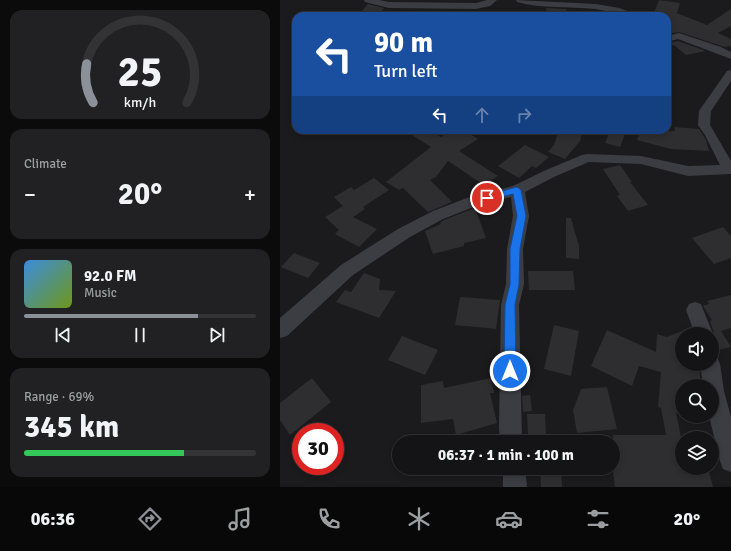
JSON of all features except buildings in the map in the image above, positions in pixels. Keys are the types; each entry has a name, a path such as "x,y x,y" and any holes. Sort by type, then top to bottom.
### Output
{"street":[{"path":"368,0 389,5 476,6 487,4 493,0"},
{"path":"520,0 530,4 549,6 572,2 623,12"},
{"path":"671,33 717,49 731,56"},
{"path":"671,38 679,36"},
{"path":"280,330 347,270 404,233 438,215 472,202 517,190 551,173 587,158 641,160 688,170 730,169 711,134 704,125 705,111 731,72"},
{"path":"511,435 510,305 515,284 515,249 521,216 517,190"},
{"path":"696,310 702,327"},
{"path":"711,371 714,391 731,461"},
{"path":"515,475 516,487"}],"route":[{"path":"487,198 517,190 521,216 515,249 515,284 510,305 510,371"}]}
